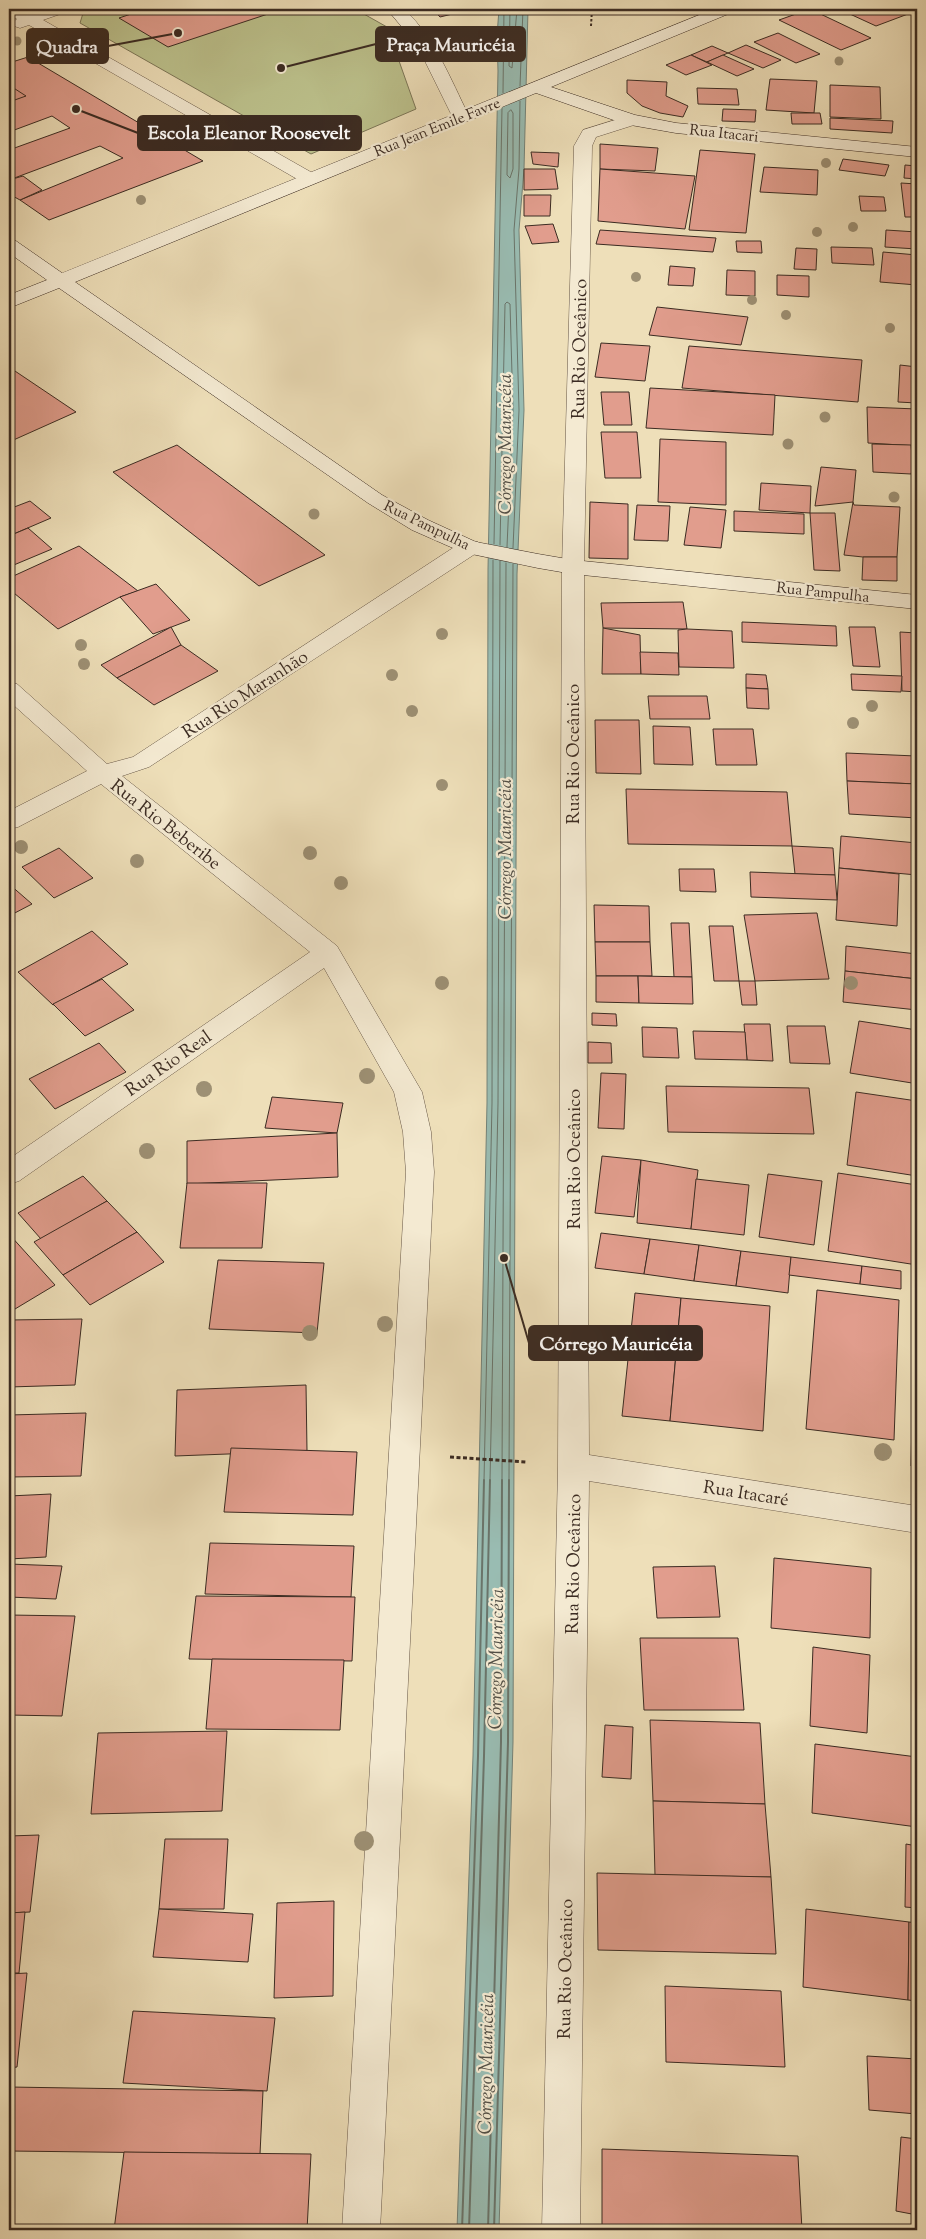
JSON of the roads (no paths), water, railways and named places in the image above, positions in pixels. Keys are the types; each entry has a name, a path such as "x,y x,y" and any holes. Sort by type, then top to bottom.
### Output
{"street":[{"path":"12,9 310,178"},
{"path":"9,27 60,9"},
{"path":"395,9 407,19 425,42 460,116"},
{"name":"Rua Jean Emile Favre","path":"9,302 460,116 507,99 726,9"},
{"name":"Rua Itacari","path":"531,89 631,120 676,128 917,152"},
{"name":"Rua Rio Oceânico","path":"560,2230 574,1466 573,567 578,439 583,146 588,134 631,120"},
{"name":"Rua Pampulha","path":"9,245 62,280 374,499 420,525 476,548 573,567 917,602"},
{"name":"Rua Rio Maranhão","path":"9,821 103,774 141,762 476,548"},
{"name":"Rua Rio Beberibe","path":"9,689 103,774 328,952"},
{"path":"328,952 408,1092 417,1132 420,1172 361,2230"},
{"name":"Rua Rio Real","path":"9,1173 328,952"},
{"name":"Rua Itacaré","path":"574,1466 917,1520"}],"water":[{"path":"499,9 528,9 524,169 519,230 524,410 517,574 513,1742 499,2230 457,2230 473,1756 487,1103 488,569"}],"place":[{"name":"Quadra","path":"178,33"},
{"name":"Praça Mauricéia","path":"281,68"},
{"name":"Escola Eleanor Roosevelt","path":"76,109"},
{"name":"Córrego Mauricéia","path":"504,1258"}]}
